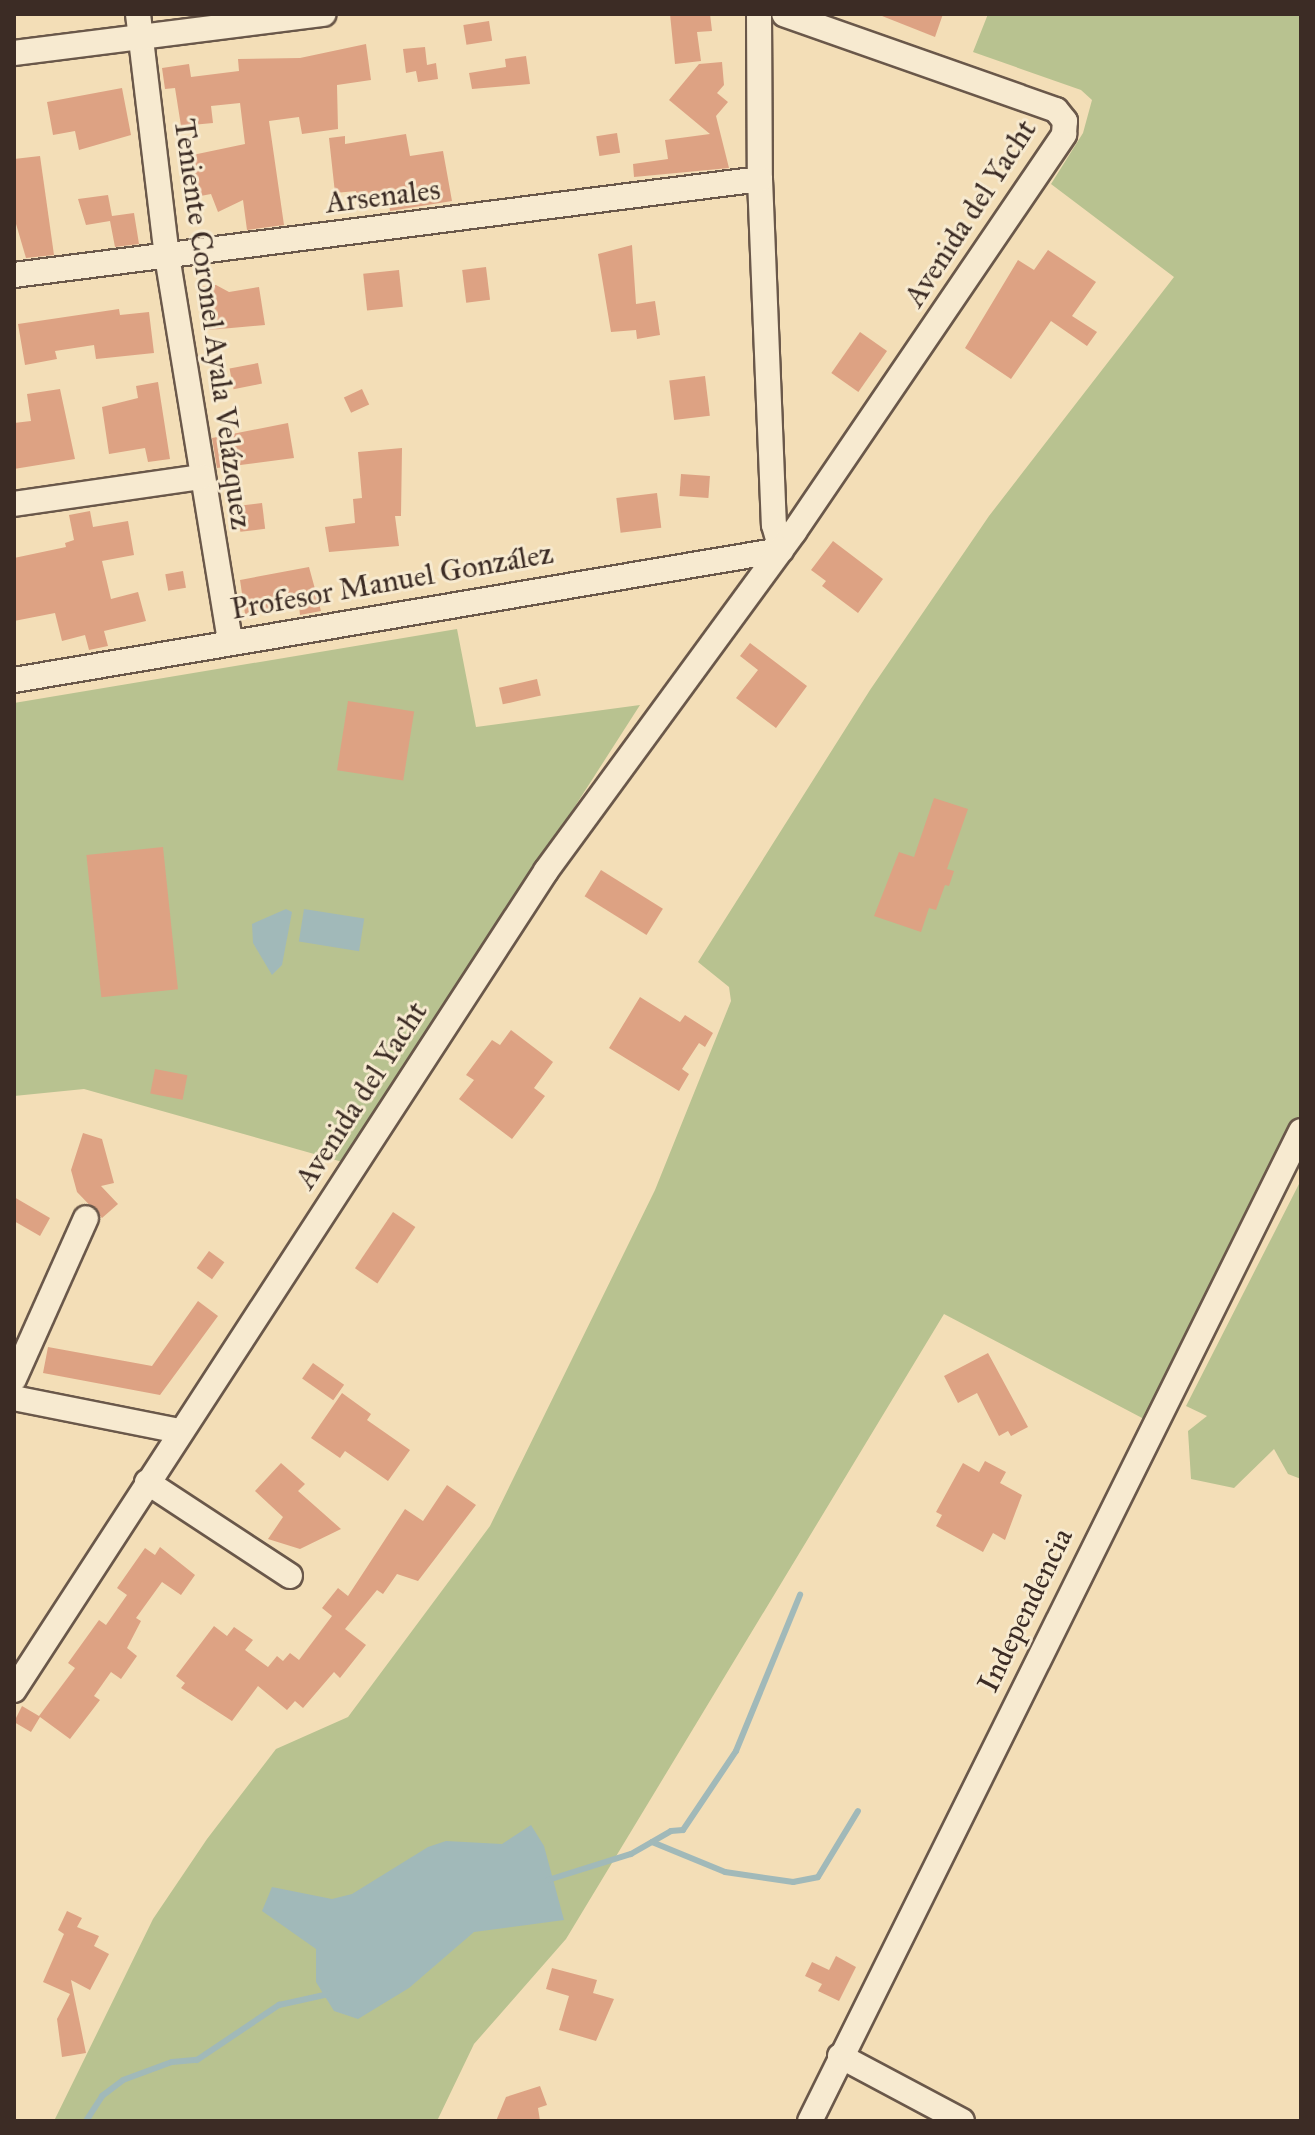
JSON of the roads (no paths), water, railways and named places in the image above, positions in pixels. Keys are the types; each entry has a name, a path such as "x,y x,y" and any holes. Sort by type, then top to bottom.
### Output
{"street":[{"path":"14,53 140,26 324,14"},
{"path":"759,14 760,179 774,525 781,550"},
{"name":"Avenida del Yacht","path":"14,1690 179,1431 546,871 781,550 1064,134 1065,121 1056,110 784,14"},
{"name":"Teniente Coronel Ayala Velázquez","path":"140,26 167,256 230,642"},
{"name":"Arsenales","path":"14,275 760,179"},
{"path":"14,504 202,477"},
{"name":"Profesor Manuel González","path":"14,680 781,550"},
{"name":"Independencia","path":"810,2121 1301,1131"},
{"path":"14,1379 86,1218"},
{"path":"14,1398 179,1431"},
{"path":"147,1482 290,1576"},
{"path":"840,2056 962,2121"}],"water":[{"path":"286,909 292,912 282,965 272,975 253,943 252,924"},
{"path":"304,909 364,919 359,951 299,942"},
{"path":"531,1825 544,1846 564,1920 474,1932 409,1988 358,2019 334,2011 316,1982 316,1949 262,1911 272,1887 332,1899 352,1894 428,1847 446,1841 502,1844"}],"waterway":[{"path":"548,1880 631,1854 671,1831 683,1830 736,1751 800,1595"},
{"path":"652,1842 725,1872 793,1882 818,1877 858,1811"},
{"path":"86,2121 102,2096 123,2080 172,2062 197,2060 279,2005 329,1994"}]}
